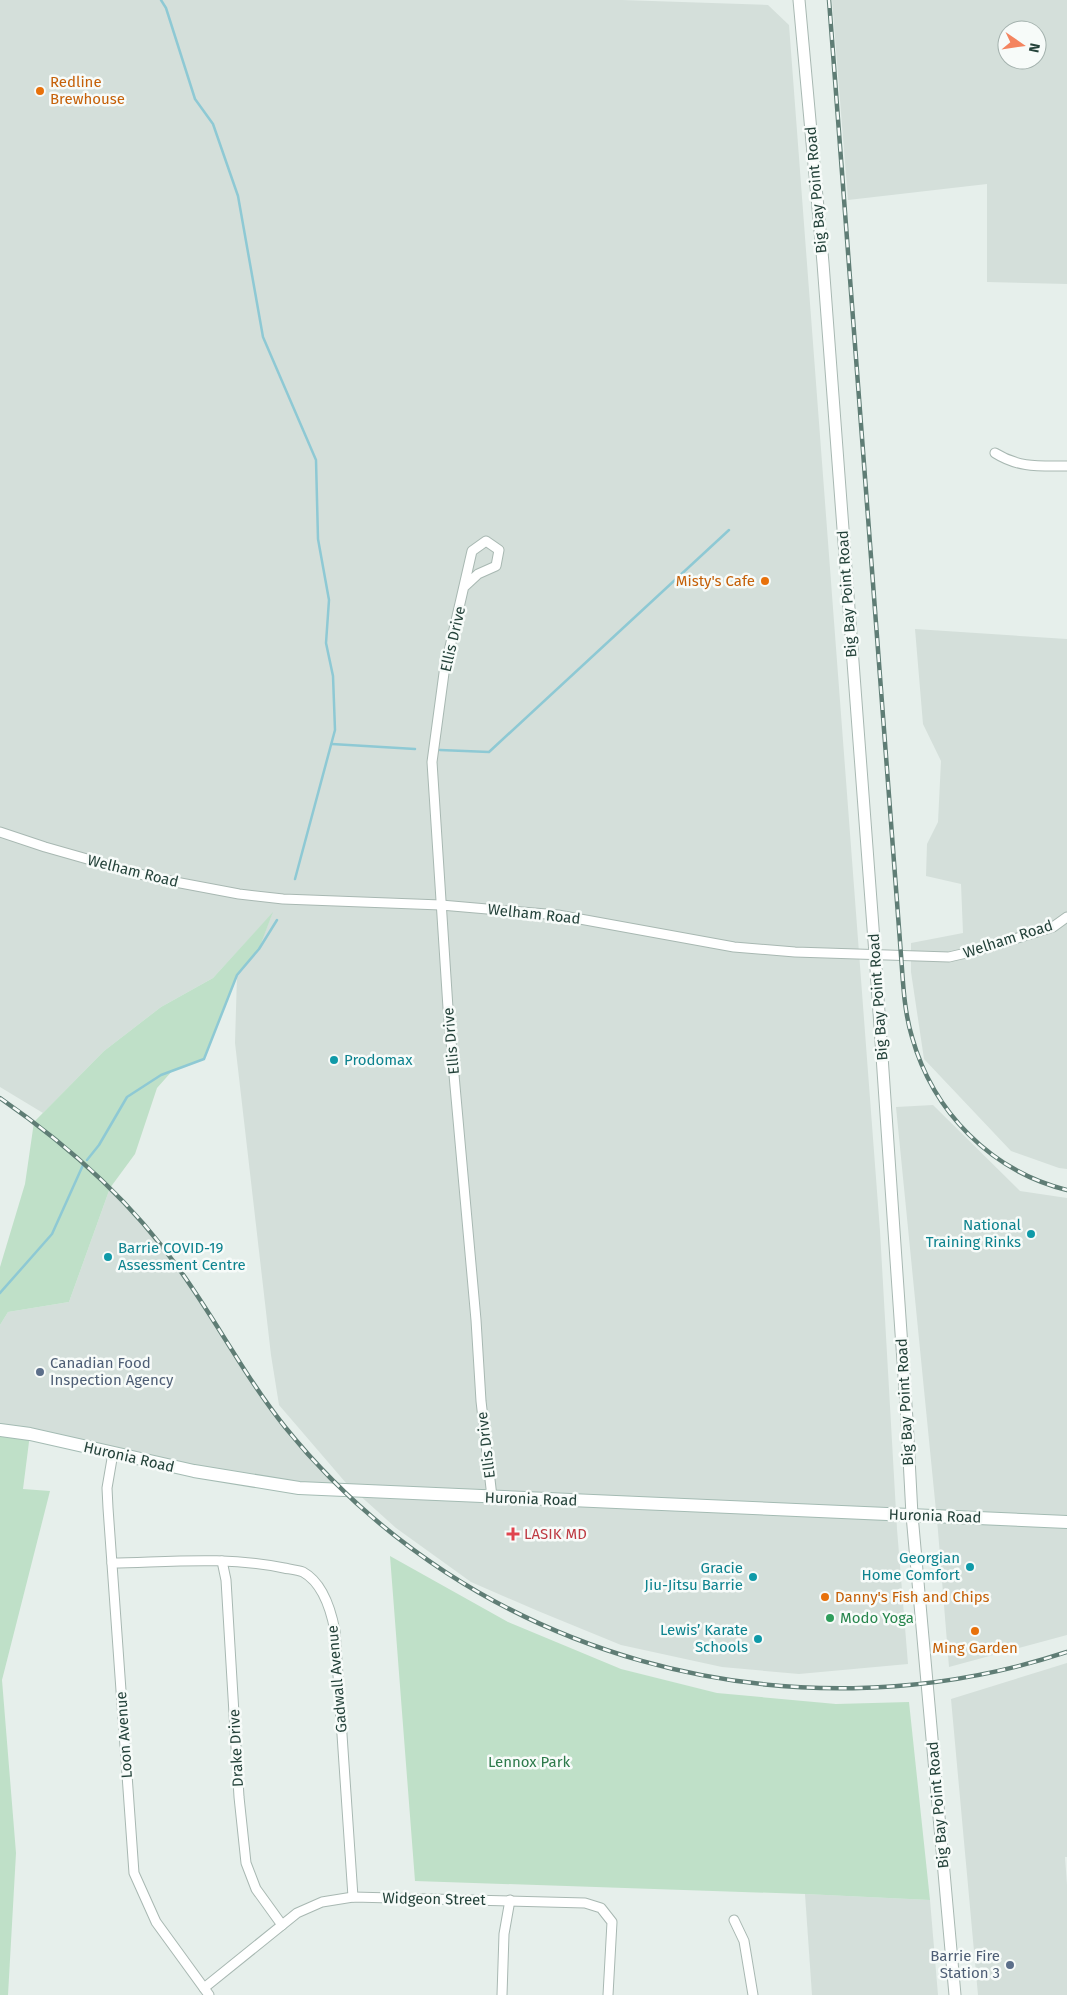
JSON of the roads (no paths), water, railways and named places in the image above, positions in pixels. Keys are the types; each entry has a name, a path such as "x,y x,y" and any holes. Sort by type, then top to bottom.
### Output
{"main road":[{"name":"Huronia Road","path":"0,1430 30,1434 194,1471 299,1488 1067,1522"}],"street":[{"name":"Big Bay Point Road","path":"799,0 823,263 875,954 907,1408 912,1515 955,1995"},
{"path":"995,453 1009,462 1022,465 1067,466"},
{"name":"Ellis Drive","path":"464,587 478,574 496,566 499,550 486,542 472,551 444,673 432,762 448,1008 476,1320 481,1401 492,1497"},
{"name":"Welham Road","path":"0,832 154,878 239,894 283,898 441,905 558,915 734,947 795,952 949,957 979,950 1053,927 1067,917"},
{"name":"Loon Avenue","path":"113,1453 107,1488 134,1873 156,1922 207,1992"},
{"name":"Drake Drive","path":"222,1561 226,1580 239,1797 246,1862 256,1889 282,1925"},
{"name":"Gadwall Avenue","path":"112,1563 258,1562 302,1572 319,1588 330,1608 335,1631 353,1897"},
{"name":"Widgeon Street","path":"207,1992 296,1913 322,1902 353,1897 510,1900 584,1904 601,1908 612,1922 608,1995"},
{"path":"502,1995 504,1934 510,1900"},
{"path":"734,1920 744,1940 753,1995"}],"waterway":[{"path":"161,0 166,8 195,99 213,124 238,196 263,337 316,460 318,539 329,600 326,643 333,676 335,730 295,879"},
{"path":"440,750 489,752 729,530"},
{"path":"332,744 415,749"},
{"path":"87,1160 99,1145 127,1097 161,1075 204,1059 237,975 259,949 277,920"},
{"path":"0,1293 52,1234 83,1165"}],"railway":[{"path":"829,0 902,976 907,1017 912,1037 934,1090 950,1113 969,1134 990,1153 1014,1169 1039,1181 1067,1190"},
{"path":"0,1098 74,1155 119,1197 140,1220 179,1269 206,1308 270,1408 285,1427 361,1507 446,1573 540,1624 641,1661 746,1682 853,1688 961,1678 1067,1652"}],"place":[{"name":"Redline Brewhouse","path":"40,91"},
{"name":"Misty's Cafe","path":"765,581"},
{"name":"Prodomax","path":"334,1060"},
{"name":"National Training Rinks","path":"1031,1234"},
{"name":"Barrie COVID-19 Assessment Centre","path":"108,1257"},
{"name":"Canadian Food Inspection Agency","path":"40,1372"},
{"name":"LASIK MD","path":"513,1534"},
{"name":"Georgian Home Comfort","path":"970,1567"},
{"name":"Gracie Jiu-Jitsu Barrie","path":"753,1577"},
{"name":"Danny's Fish and Chips","path":"825,1597"},
{"name":"Modo Yoga","path":"830,1618"},
{"name":"Ming Garden","path":"975,1631"},
{"name":"Lewis’ Karate Schools","path":"758,1639"},
{"name":"Barrie Fire Station 3","path":"1010,1965"}],"park label":[{"name":"Lennox Park","path":"529,1762"}]}
